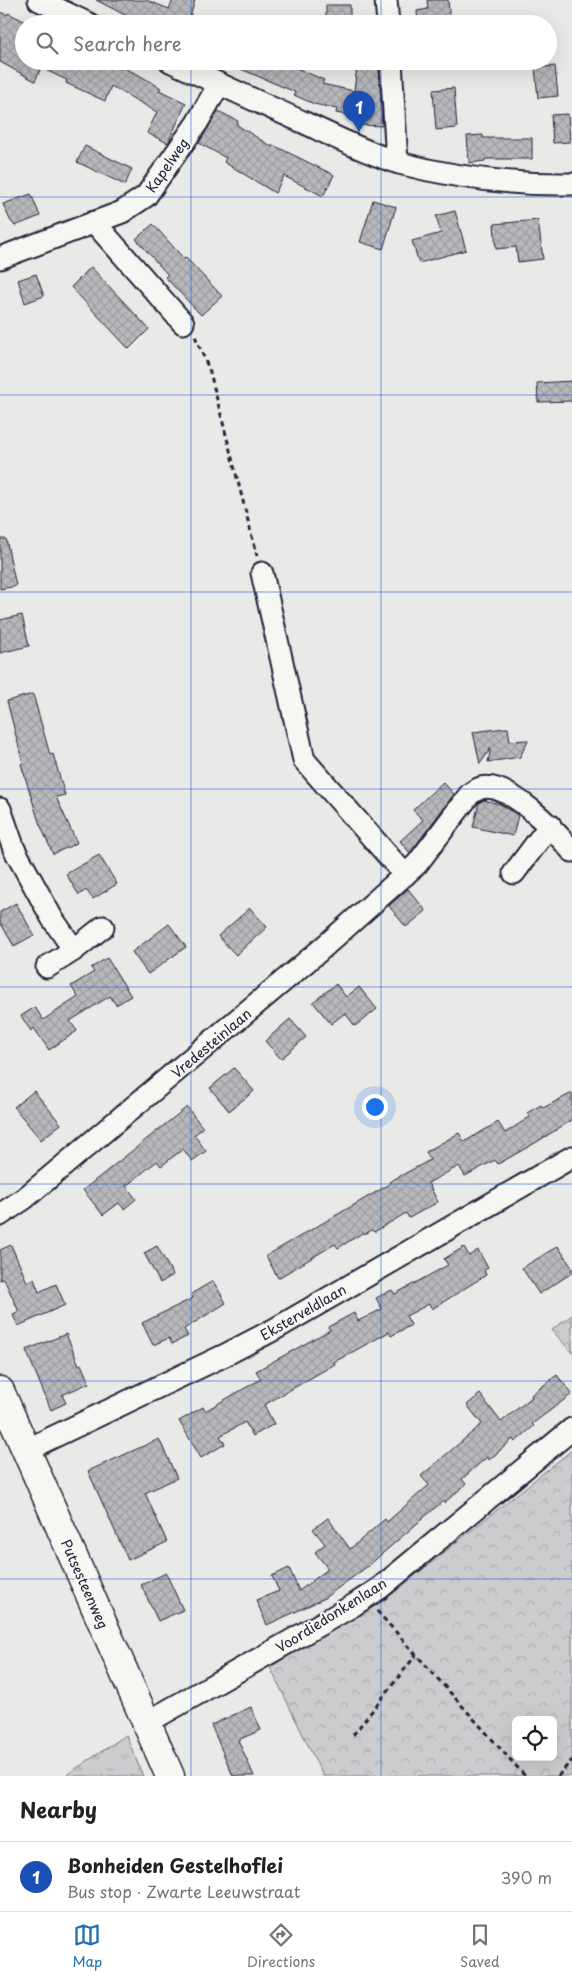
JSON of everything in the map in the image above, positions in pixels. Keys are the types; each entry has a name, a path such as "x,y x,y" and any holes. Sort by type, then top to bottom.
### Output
{"main road":[{"name":"Putsesteenweg","path":"0,1391 170,1776"}],"street":[{"path":"38,0 70,15"},
{"path":"386,0 387,15"},
{"path":"189,70 349,144 397,162 433,171 492,181 541,185 572,184"},
{"path":"392,70 397,162"},
{"name":"Kapelweg","path":"0,258 122,212 146,196 197,123 219,84"},
{"path":"94,222 183,323"},
{"path":"262,573 304,760 411,870"},
{"name":"Vredesteinlaan","path":"0,1215 33,1192 311,959 411,870 470,794 481,788 493,789 505,794 530,809 550,825 572,851"},
{"path":"0,810 14,849 52,918 74,950"},
{"path":"514,873 550,825"},
{"path":"47,967 74,950 103,927"},
{"name":"Eksterveldlaan","path":"26,1450 225,1355 275,1329 572,1157"},
{"name":"Voordiedonkenlaan","path":"146,1724 380,1588 572,1429"}],"path":[{"path":"183,323 192,330 210,372 262,573"},
{"path":"365,1598 525,1776"},
{"path":"353,1735 416,1655"},
{"path":"558,1776 572,1760"}],"green space":[{"path":"572,1315 572,1353 552,1330"},
{"path":"572,1450 572,1776 323,1776 270,1667 387,1598"},
{"path":"126,1735 143,1776 65,1776"}],"building":[{"path":"96,0 146,0 169,9 173,0 195,0 191,15 123,14"},
{"path":"427,0 448,0 449,15 417,15 417,11 428,9"},
{"path":"326,5 350,5 350,15 326,15"},
{"path":"0,12 15,16 15,70 40,70 35,81 0,62"},
{"path":"45,70 128,70 161,88 159,90 186,103 168,143 147,133 157,112 111,86 105,101 66,83 67,80"},
{"path":"243,70 301,70 324,80 322,84 354,91 357,70 379,70 382,126 361,125 361,118 336,113 337,109 314,104 294,95 295,92"},
{"path":"535,70 555,70 558,96 538,98"},
{"path":"454,88 457,128 436,130 433,90"},
{"path":"218,111 238,121 237,125 272,147 273,145 334,175 323,196 284,176 275,193 224,162 226,158 199,143"},
{"path":"568,114 570,142 553,143 551,115"},
{"path":"483,135 483,138 532,138 532,159 485,159 485,161 469,163 467,136"},
{"path":"85,146 132,169 125,185 77,162"},
{"path":"31,194 40,216 15,226 10,220 3,204"},
{"path":"373,200 396,207 383,249 360,242"},
{"path":"455,211 466,250 419,263 412,241 441,233 436,216"},
{"path":"538,220 543,259 518,262 516,247 496,249 494,224"},
{"path":"153,224 184,259 186,258 222,296 201,315 165,277 168,275 136,239"},
{"path":"91,267 149,329 129,349 71,287"},
{"path":"36,274 44,296 25,303 18,280"},
{"path":"572,381 572,401 538,402 537,383"},
{"path":"0,539 6,539 16,586 0,589"},
{"path":"22,615 29,646 0,653 0,620"},
{"path":"33,694 50,755 53,754 65,795 56,797 77,843 53,854 39,822 21,764 23,763 7,701"},
{"path":"508,728 510,741 528,740 520,757 488,762 491,748 480,764 473,732"},
{"path":"443,782 454,794 410,853 400,841 423,820 413,810"},
{"path":"483,800 500,804 518,815 513,836 473,827 479,803"},
{"path":"99,855 117,884 93,899 86,890 79,895 66,874"},
{"path":"408,889 426,911 406,927 389,906"},
{"path":"16,903 34,935 14,946 0,922 0,912"},
{"path":"250,908 267,927 236,955 218,936"},
{"path":"169,924 186,947 148,974 132,952"},
{"path":"107,958 131,996 116,1005 110,996 70,1021 77,1031 49,1050 34,1028 31,1031 21,1016 35,1007 43,1020 78,997 71,986 94,972 91,968"},
{"path":"336,984 346,997 359,987 377,1009 355,1026 345,1013 331,1024 313,1002"},
{"path":"290,1019 306,1037 281,1059 265,1041"},
{"path":"234,1068 254,1091 229,1111 210,1088"},
{"path":"34,1091 61,1124 41,1140 14,1107"},
{"path":"572,1093 572,1120 498,1164 495,1160 465,1176 459,1166 428,1183 438,1202 409,1218 406,1213 374,1232 372,1230 365,1234 364,1232 338,1248 335,1244 278,1278 266,1256 390,1184 389,1182 430,1160 426,1152 459,1133 464,1142 498,1122 505,1133 530,1117 527,1113 541,1105 543,1108"},
{"path":"187,1107 203,1128 194,1135 206,1151 192,1161 183,1149 161,1166 157,1161 126,1186 136,1199 124,1209 119,1203 103,1215 83,1190"},
{"path":"11,1245 27,1282 34,1279 39,1292 56,1284 65,1305 18,1326 13,1315 19,1312 4,1279 0,1280 0,1250"},
{"path":"157,1246 173,1275 160,1283 144,1253"},
{"path":"558,1246 572,1268 572,1273 539,1294 522,1268"},
{"path":"464,1247 469,1256 478,1250 488,1268 484,1270 486,1275 432,1309 429,1304 406,1316 411,1325 391,1336 389,1332 334,1362 335,1364 264,1405 274,1424 253,1436 245,1422 220,1436 225,1444 201,1458 179,1421 203,1407 205,1411 261,1379 256,1371 330,1330 328,1327 354,1313 358,1321 382,1309 376,1298 392,1290 395,1294 448,1265 444,1259"},
{"path":"213,1281 226,1303 184,1329 188,1336 172,1344 169,1338 153,1345 142,1323 193,1298 191,1294"},
{"path":"66,1334 89,1383 62,1395 66,1403 51,1410 26,1350"},
{"path":"557,1375 572,1394 532,1424 534,1426 515,1442 513,1439 489,1460 487,1457 462,1479 466,1484 444,1503 443,1501 368,1566 323,1599 267,1625 256,1600 279,1591 272,1576 289,1568 299,1591 328,1569 315,1552 325,1544 313,1529 328,1518 350,1549 385,1519 387,1522 429,1485 421,1476 482,1424 467,1405 480,1394 501,1422"},
{"path":"159,1439 177,1478 145,1493 167,1542 128,1560 88,1471"},
{"path":"166,1573 183,1610 158,1621 141,1585"},
{"path":"251,1707 261,1730 238,1740 254,1776 233,1776 211,1725"}],"place":[{"name":"Bonheiden Gestelhoflei","path":"359,132"}]}
